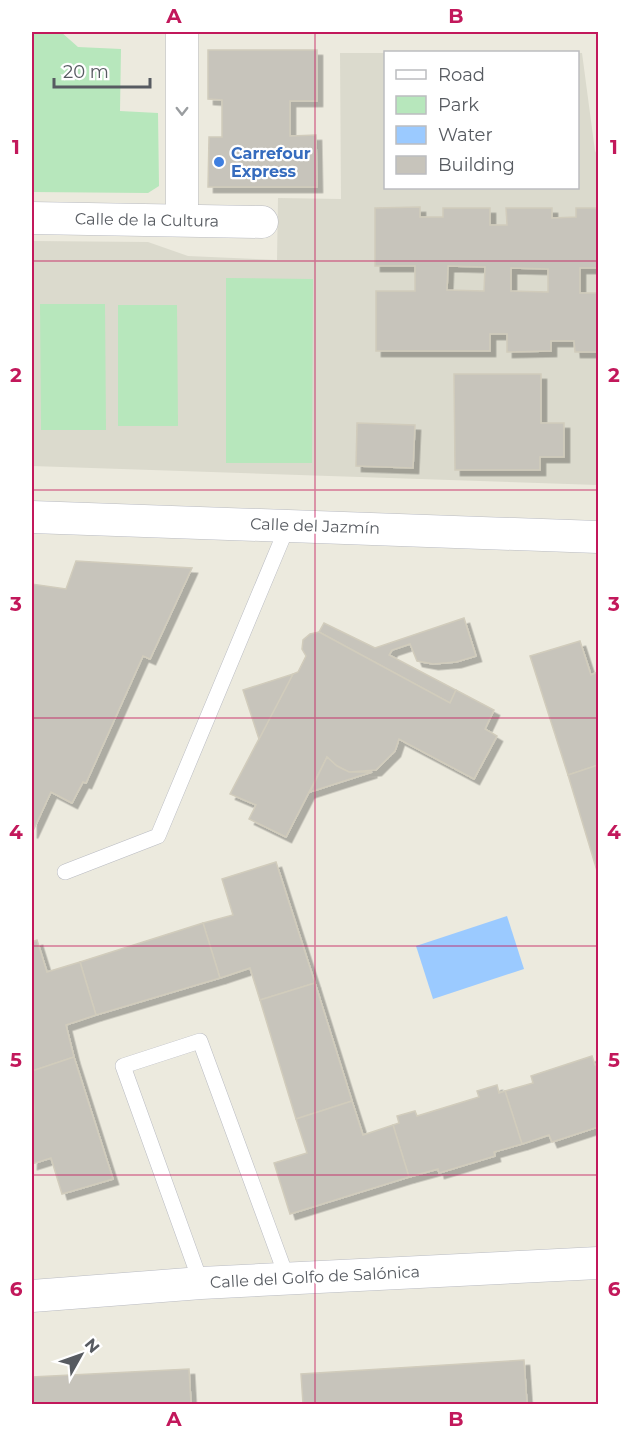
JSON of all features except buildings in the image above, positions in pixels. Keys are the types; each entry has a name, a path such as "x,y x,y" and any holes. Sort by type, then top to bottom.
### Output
{"street":[{"path":"182,32 182,220"},
{"name":"Calle de la Cultura","path":"32,218 262,222"},
{"name":"Calle del Jazmín","path":"32,517 598,537"},
{"name":"Calle del Golfo de Salónica","path":"32,1296 201,1283 598,1263"}],"lane":[{"path":"65,872 158,836 288,525"},
{"path":"201,1283 123,1066 200,1041 287,1278"}],"shaded area":[{"path":"340,53 384,53 384,189 579,189 579,53 582,53 595,151 598,156 598,485 32,466 32,241 148,242 188,256 277,260 278,198 341,199"}],"green space":[{"path":"32,32 61,32 78,47 121,49 120,111 158,113 159,186 148,193 32,192"},
{"path":"226,278 313,279 312,463 226,463"},
{"path":"40,304 105,304 106,430 41,430"},
{"path":"118,305 177,305 178,426 118,426"}],"water":[{"path":"507,916 524,969 433,999 416,946"}],"place":[{"name":"Carrefour Express","path":"219,162"}]}
